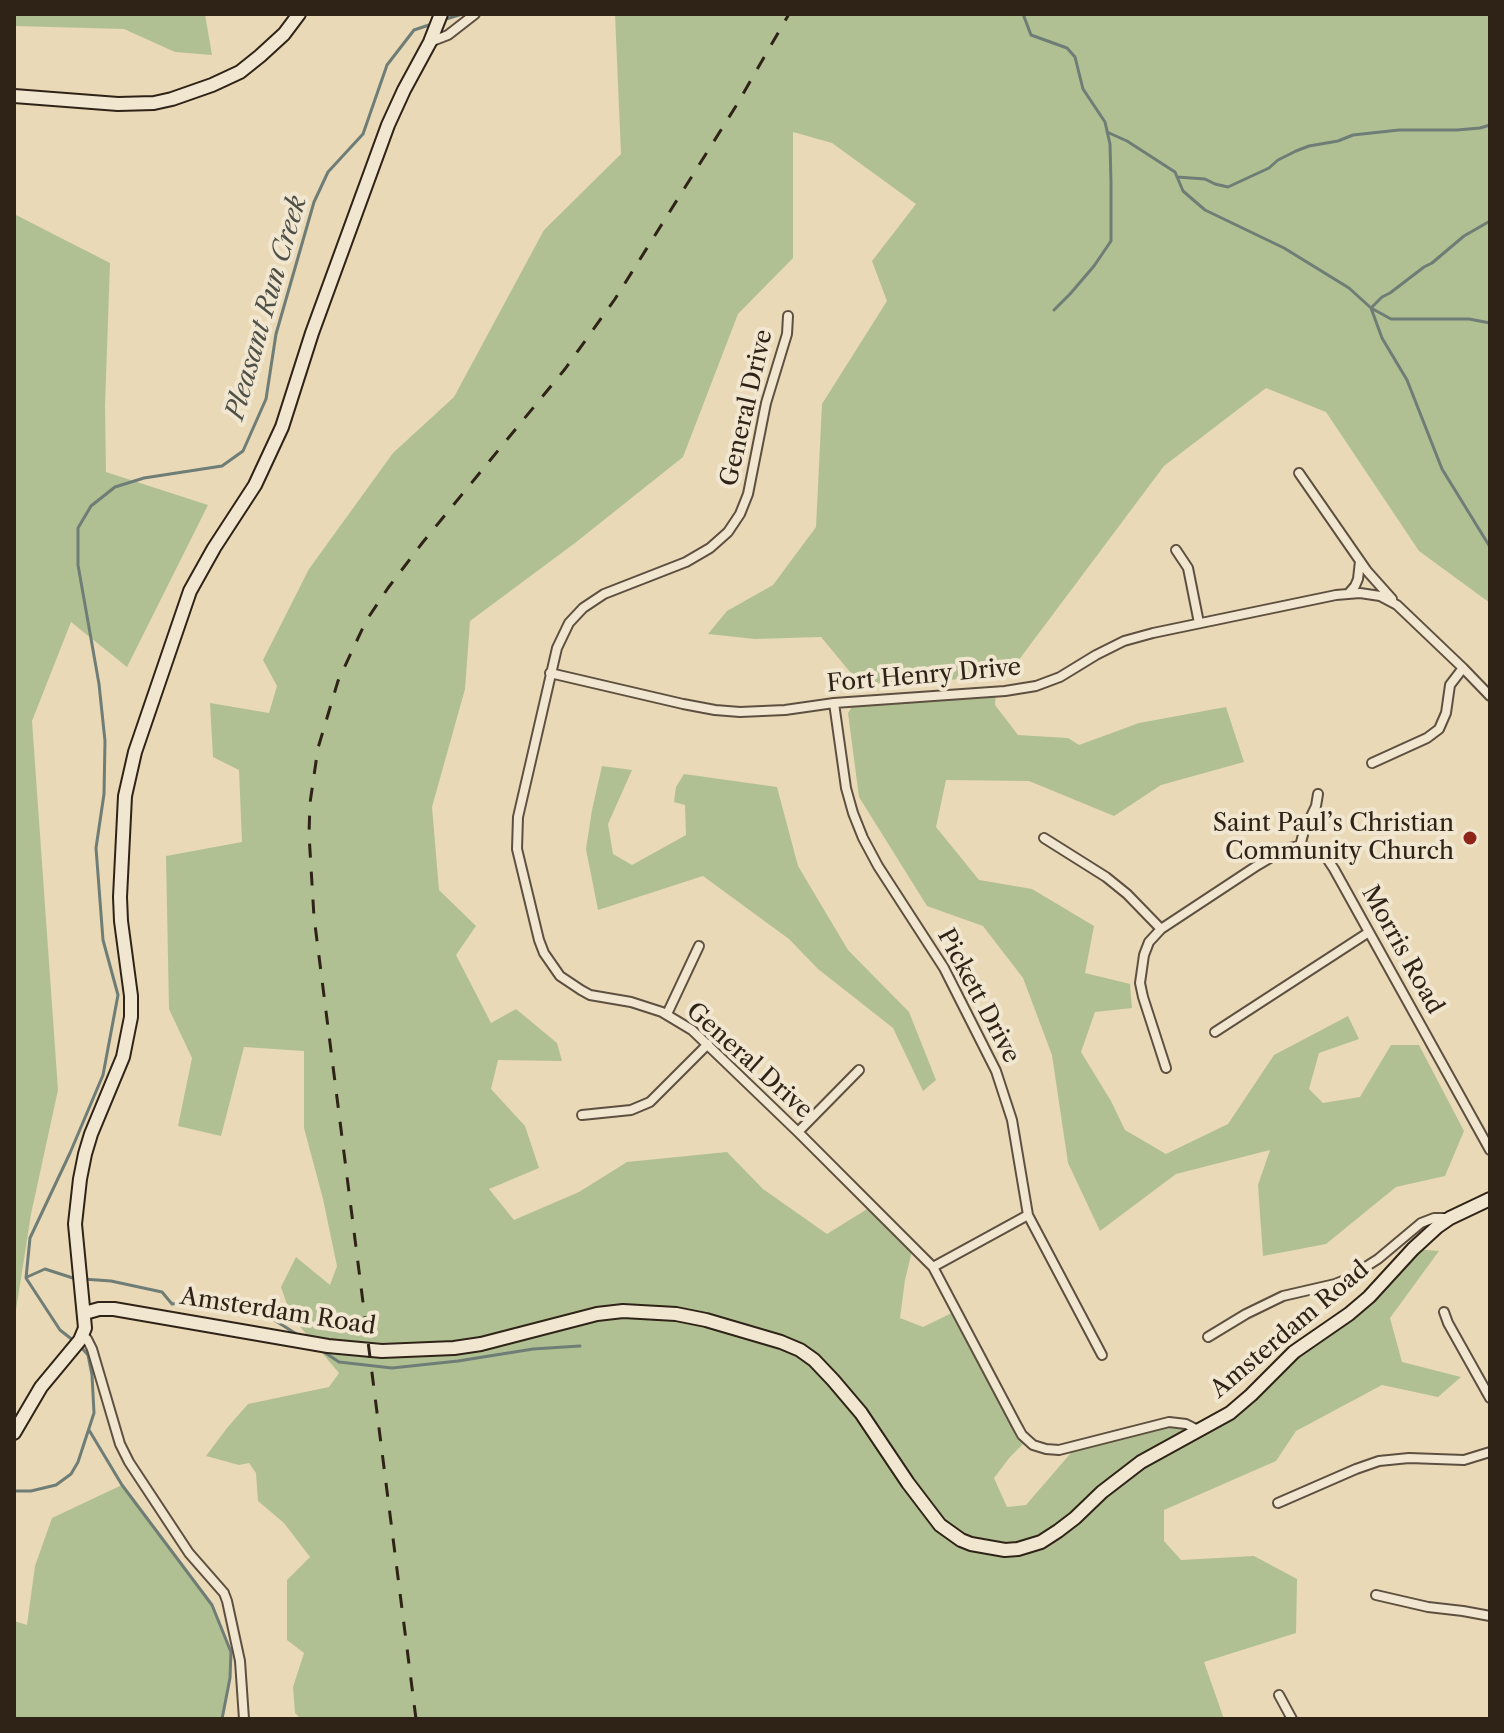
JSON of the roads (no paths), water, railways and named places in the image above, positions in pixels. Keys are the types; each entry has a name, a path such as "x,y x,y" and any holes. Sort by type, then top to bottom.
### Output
{"street":[{"path":"14,96 118,104 172,99 240,72 284,34 299,14"},
{"path":"14,1433 41,1387 82,1338 85,1328 75,1224 80,1179 91,1134 123,1057 131,1017 120,897 125,796 130,767 190,591 263,471 282,427 312,333 388,125 433,38 441,14"},
{"path":"433,38 448,35 475,14"},
{"name":"General Drive","path":"788,316 787,334 766,403 748,494 728,532 710,548 686,562 604,594 583,608 562,635 550,673 518,817 517,849 539,940 560,976 581,990 667,1014 692,1030 933,1267 1022,1435 1033,1445 1059,1450 1169,1422 1186,1424 1198,1430"},
{"path":"1299,473 1360,561 1397,605"},
{"path":"1176,550 1188,568 1199,623"},
{"path":"1349,593 1358,579 1360,561"},
{"name":"Fort Henry Drive","path":"550,673 715,710 762,712 834,703 1022,689 1060,677 1124,641 1349,593 1371,594 1397,605 1490,696"},
{"path":"1372,763 1427,738 1439,729 1446,713 1450,685 1463,668"},
{"name":"Pickett Drive","path":"834,703 846,788 863,838 944,968 996,1071 1012,1120 1028,1215 1102,1355"},
{"path":"1166,1068 1140,983 1149,942 1161,929 1258,865 1285,849 1300,846 1318,794"},
{"path":"1044,838 1106,877 1161,929"},
{"name":"Morris Road","path":"1300,846 1326,857 1334,869 1490,1150"},
{"path":"1215,1032 1369,932"},
{"path":"667,1014 699,946"},
{"path":"582,1115 631,1110 650,1102 708,1044"},
{"path":"798,1132 859,1070"},
{"name":"Amsterdam Road","path":"85,1313 114,1309 328,1346 382,1351 481,1344 597,1314 648,1311 706,1320 793,1346 814,1360 861,1413 940,1525 971,1544 1005,1550 1029,1547 1050,1537 1129,1470 1239,1405 1294,1352 1369,1297 1413,1249 1450,1218 1490,1199"},
{"path":"933,1267 1028,1215"},
{"path":"1208,1337 1283,1296 1345,1280 1378,1259 1421,1223 1434,1218 1450,1218"},
{"path":"1444,1312 1490,1398"},
{"path":"82,1338 87,1339 92,1349 120,1444 129,1462 189,1553 224,1593 240,1661 244,1719"},
{"path":"1278,1503 1379,1461 1409,1458 1464,1460 1490,1452"},
{"path":"1376,1595 1490,1616"},
{"path":"1279,1695 1292,1719"}],"waterway":[{"name":"Pleasant Run Creek","path":"443,20 462,14"},
{"path":"1023,14 1031,35 1067,48 1075,57 1083,89 1105,122 1110,144 1111,241 1094,266 1054,310"},
{"name":"Pleasant Run Creek","path":"74,1341 60,1330 26,1278 30,1238 103,1075 118,995 103,940 96,848 104,794 105,741 99,684 78,565 78,528 91,506 115,487 144,478 222,466 243,451 266,399 276,334 314,202 328,172 363,134 387,65 414,30 432,24"},
{"path":"1177,177 1205,179 1228,187 1296,151 1353,135 1399,130 1457,130 1490,125"},
{"path":"1107,132 1175,172 1183,191 1205,210 1284,248 1349,288 1371,308 1391,319 1469,319 1490,323"},
{"path":"1490,221 1464,236 1371,308 1382,338 1407,380 1442,469 1490,547"},
{"path":"27,1277 45,1269 76,1279"},
{"path":"83,1279 111,1281 162,1292 172,1304 228,1298 249,1304 298,1335"},
{"path":"14,1491 31,1491 56,1485 71,1474 78,1462 94,1413 88,1355 80,1346"},
{"path":"321,1350 339,1362 392,1368 533,1349 580,1346"},
{"name":"Pleasant Run Creek","path":"89,1430 122,1485 212,1605 231,1652 230,1678 222,1719"}],"railway":[{"path":"416,1719 314,917 309,834 318,748 338,681 366,621 423,542 565,369 615,299 736,106 789,14"}],"place":[{"name":"Saint Paul’s Christian Community Church","path":"1470,838"}]}
